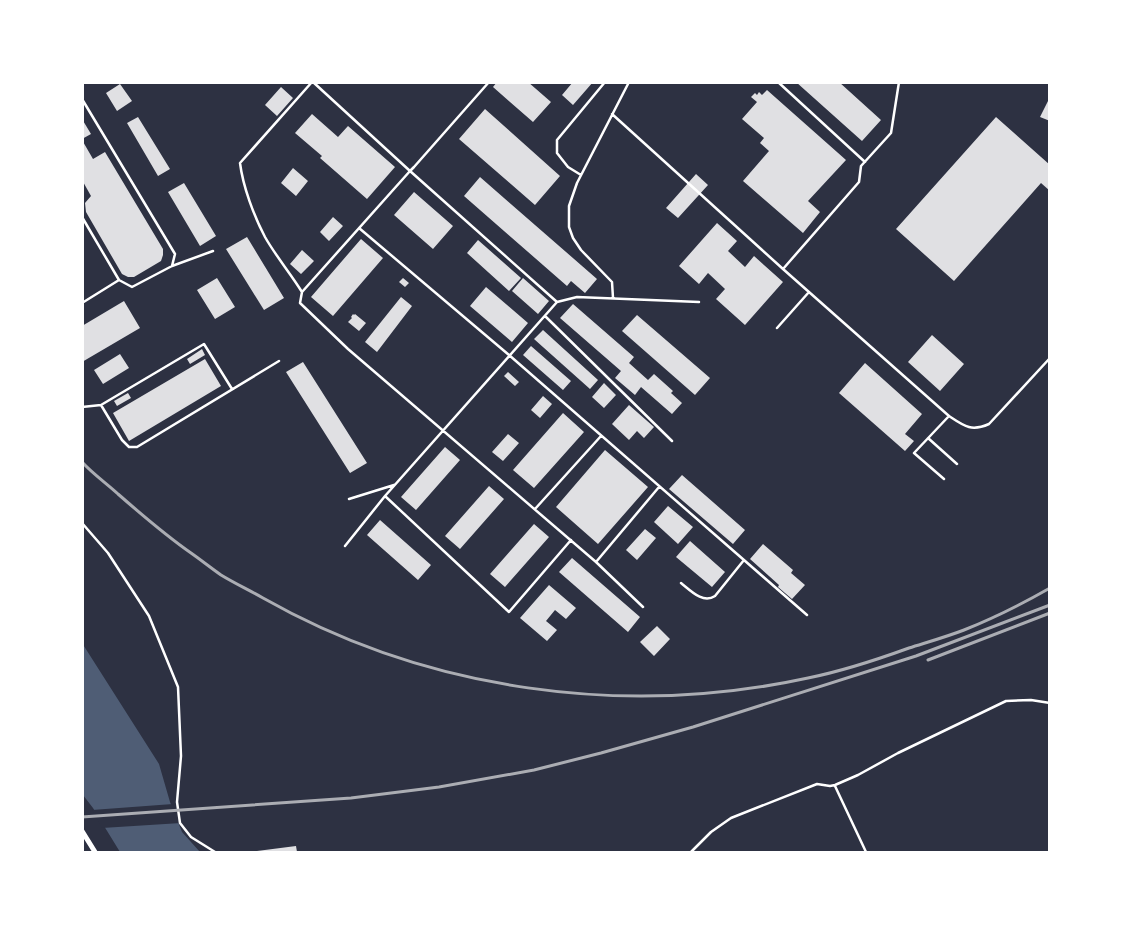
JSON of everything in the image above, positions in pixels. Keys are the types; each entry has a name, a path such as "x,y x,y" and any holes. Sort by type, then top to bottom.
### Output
{"street":[{"path":"82,831 95,852"}],"lane":[{"path":"302,292 265,237 249,199 240,163 313,82 557,302"},
{"path":"489,82 302,292 300,303 348,349 571,540 643,607"},
{"path":"581,175 568,167 557,153 557,140 605,82"},
{"path":"613,298 612,282 580,250 574,238 569,227 569,206 577,183 629,82"},
{"path":"778,82 865,162"},
{"path":"783,269 859,182 861,166 890,133 899,82"},
{"path":"82,99 175,254 172,266"},
{"path":"612,114 949,416 966,427 980,428 989,424 1050,358"},
{"path":"82,217 120,280 132,287 172,266 212,251"},
{"path":"359,228 509,355 807,615"},
{"path":"82,303 120,280"},
{"path":"777,328 809,292"},
{"path":"345,546 395,484 557,302 577,297 698,302"},
{"path":"545,316 672,441"},
{"path":"82,407 101,405 204,344 232,389"},
{"path":"101,405 128,447 137,447 279,361"},
{"path":"944,479 914,453 949,416"},
{"path":"535,510 601,436"},
{"path":"928,438 957,464"},
{"path":"349,499 395,484"},
{"path":"596,562 659,487"},
{"path":"385,496 509,612 571,540"},
{"path":"82,523 108,553 149,616 178,686 181,756 177,802 180,823 191,837 215,852"},
{"path":"681,583 699,596 706,599 712,598 744,560"},
{"path":"692,852 711,832 731,818 817,784 835,785 1006,700 1031,700 1050,703"},
{"path":"835,785 866,852"}],"water":[{"path":"82,643 159,764 170,802 182,832 200,852 120,852 83,795"}],"pier":[{"path":"173,804 181,823 102,828 92,810"}],"building":[{"path":"497,82 528,82 551,102 533,122 493,87"},
{"path":"573,82 593,82 573,105 562,95"},
{"path":"796,82 839,82 881,120 862,141"},
{"path":"120,84 132,101 117,111 106,93"},
{"path":"281,87 293,98 277,116 265,105"},
{"path":"767,90 846,160 808,201 820,212 803,233 743,181 769,151 760,143 764,138 742,119 757,102 751,97 759,92 762,95"},
{"path":"1050,97 1050,121 1040,117"},
{"path":"485,109 560,176 535,205 459,139"},
{"path":"312,114 338,137 348,126 395,167 367,199 320,158 322,156 295,133"},
{"path":"138,117 170,169 158,176 127,123"},
{"path":"996,117 1050,165 1050,191 1041,183 954,281 896,229"},
{"path":"82,119 91,134 82,139"},
{"path":"82,140 93,159 105,152 163,249 161,261 134,277 122,274 86,212 85,203 91,196 82,180"},
{"path":"293,168 308,181 296,196 281,183"},
{"path":"696,174 708,185 678,218 666,208"},
{"path":"480,177 597,279 585,293 571,281 567,286 464,196"},
{"path":"184,183 216,236 200,246 168,192"},
{"path":"414,192 453,226 433,249 394,215"},
{"path":"333,217 343,226 329,241 320,232"},
{"path":"717,223 737,241 728,251 745,267 754,256 783,282 745,325 716,299 725,289 708,273 699,284 679,266"},
{"path":"247,237 284,298 264,310 226,249"},
{"path":"361,239 383,258 333,316 311,297"},
{"path":"478,240 521,278 509,291 467,253"},
{"path":"302,250 314,261 301,274 290,264"},
{"path":"217,278 235,307 215,319 197,290"},
{"path":"403,278 409,283 405,287 399,282"},
{"path":"523,278 549,301 538,314 512,291"},
{"path":"486,287 528,323 512,342 470,306"},
{"path":"401,297 412,306 377,352 365,342"},
{"path":"124,301 140,328 82,362 82,326"},
{"path":"573,304 634,357 629,363 648,380 654,374 673,391 671,393 682,403 672,414 641,387 635,395 615,378 621,371 560,318"},
{"path":"353,314 366,323 359,331 348,322"},
{"path":"637,315 710,378 695,395 622,331"},
{"path":"543,330 598,380 590,389 534,339"},
{"path":"932,335 964,364 940,391 908,362"},
{"path":"531,346 571,381 563,390 523,355"},
{"path":"202,349 205,355 190,364 187,359"},
{"path":"120,354 129,368 103,384 94,370"},
{"path":"205,359 221,386 129,441 113,413"},
{"path":"303,362 367,463 350,473 286,372"},
{"path":"865,363 922,414 905,434 914,441 905,451 839,393"},
{"path":"508,372 519,382 515,386 504,376"},
{"path":"604,383 616,395 604,408 592,397"},
{"path":"128,393 131,398 117,406 114,401"},
{"path":"543,396 552,404 540,418 531,410"},
{"path":"629,405 654,427 644,438 637,431 629,440 612,424"},
{"path":"563,413 584,432 534,488 513,470"},
{"path":"508,434 519,443 503,461 492,452"},
{"path":"445,447 460,460 416,510 401,497"},
{"path":"605,450 648,487 598,544 556,507"},
{"path":"682,475 745,530 733,544 669,489"},
{"path":"489,486 504,499 460,549 445,536"},
{"path":"668,506 693,527 678,544 654,522"},
{"path":"380,520 431,565 418,580 367,535"},
{"path":"534,524 549,537 505,587 490,574"},
{"path":"645,529 656,538 637,560 626,550"},
{"path":"690,541 725,572 712,587 676,557"},
{"path":"763,544 793,570 791,573 805,585 792,599 750,559"},
{"path":"572,558 640,617 628,632 559,572"},
{"path":"549,585 576,608 566,619 555,610 546,621 557,630 547,641 520,618"},
{"path":"657,626 670,639 654,656 640,642"},
{"path":"296,846 297,852 257,852 257,851"}],"railway":[{"path":"82,462 136,510 221,575 326,630 391,655 459,675 528,688 598,695 668,695 738,690 808,678 859,665 957,633 997,616 1050,588"},
{"path":"82,817 351,798 439,787 534,770 693,727 916,656 1050,605"},
{"path":"928,660 1050,613"}]}
